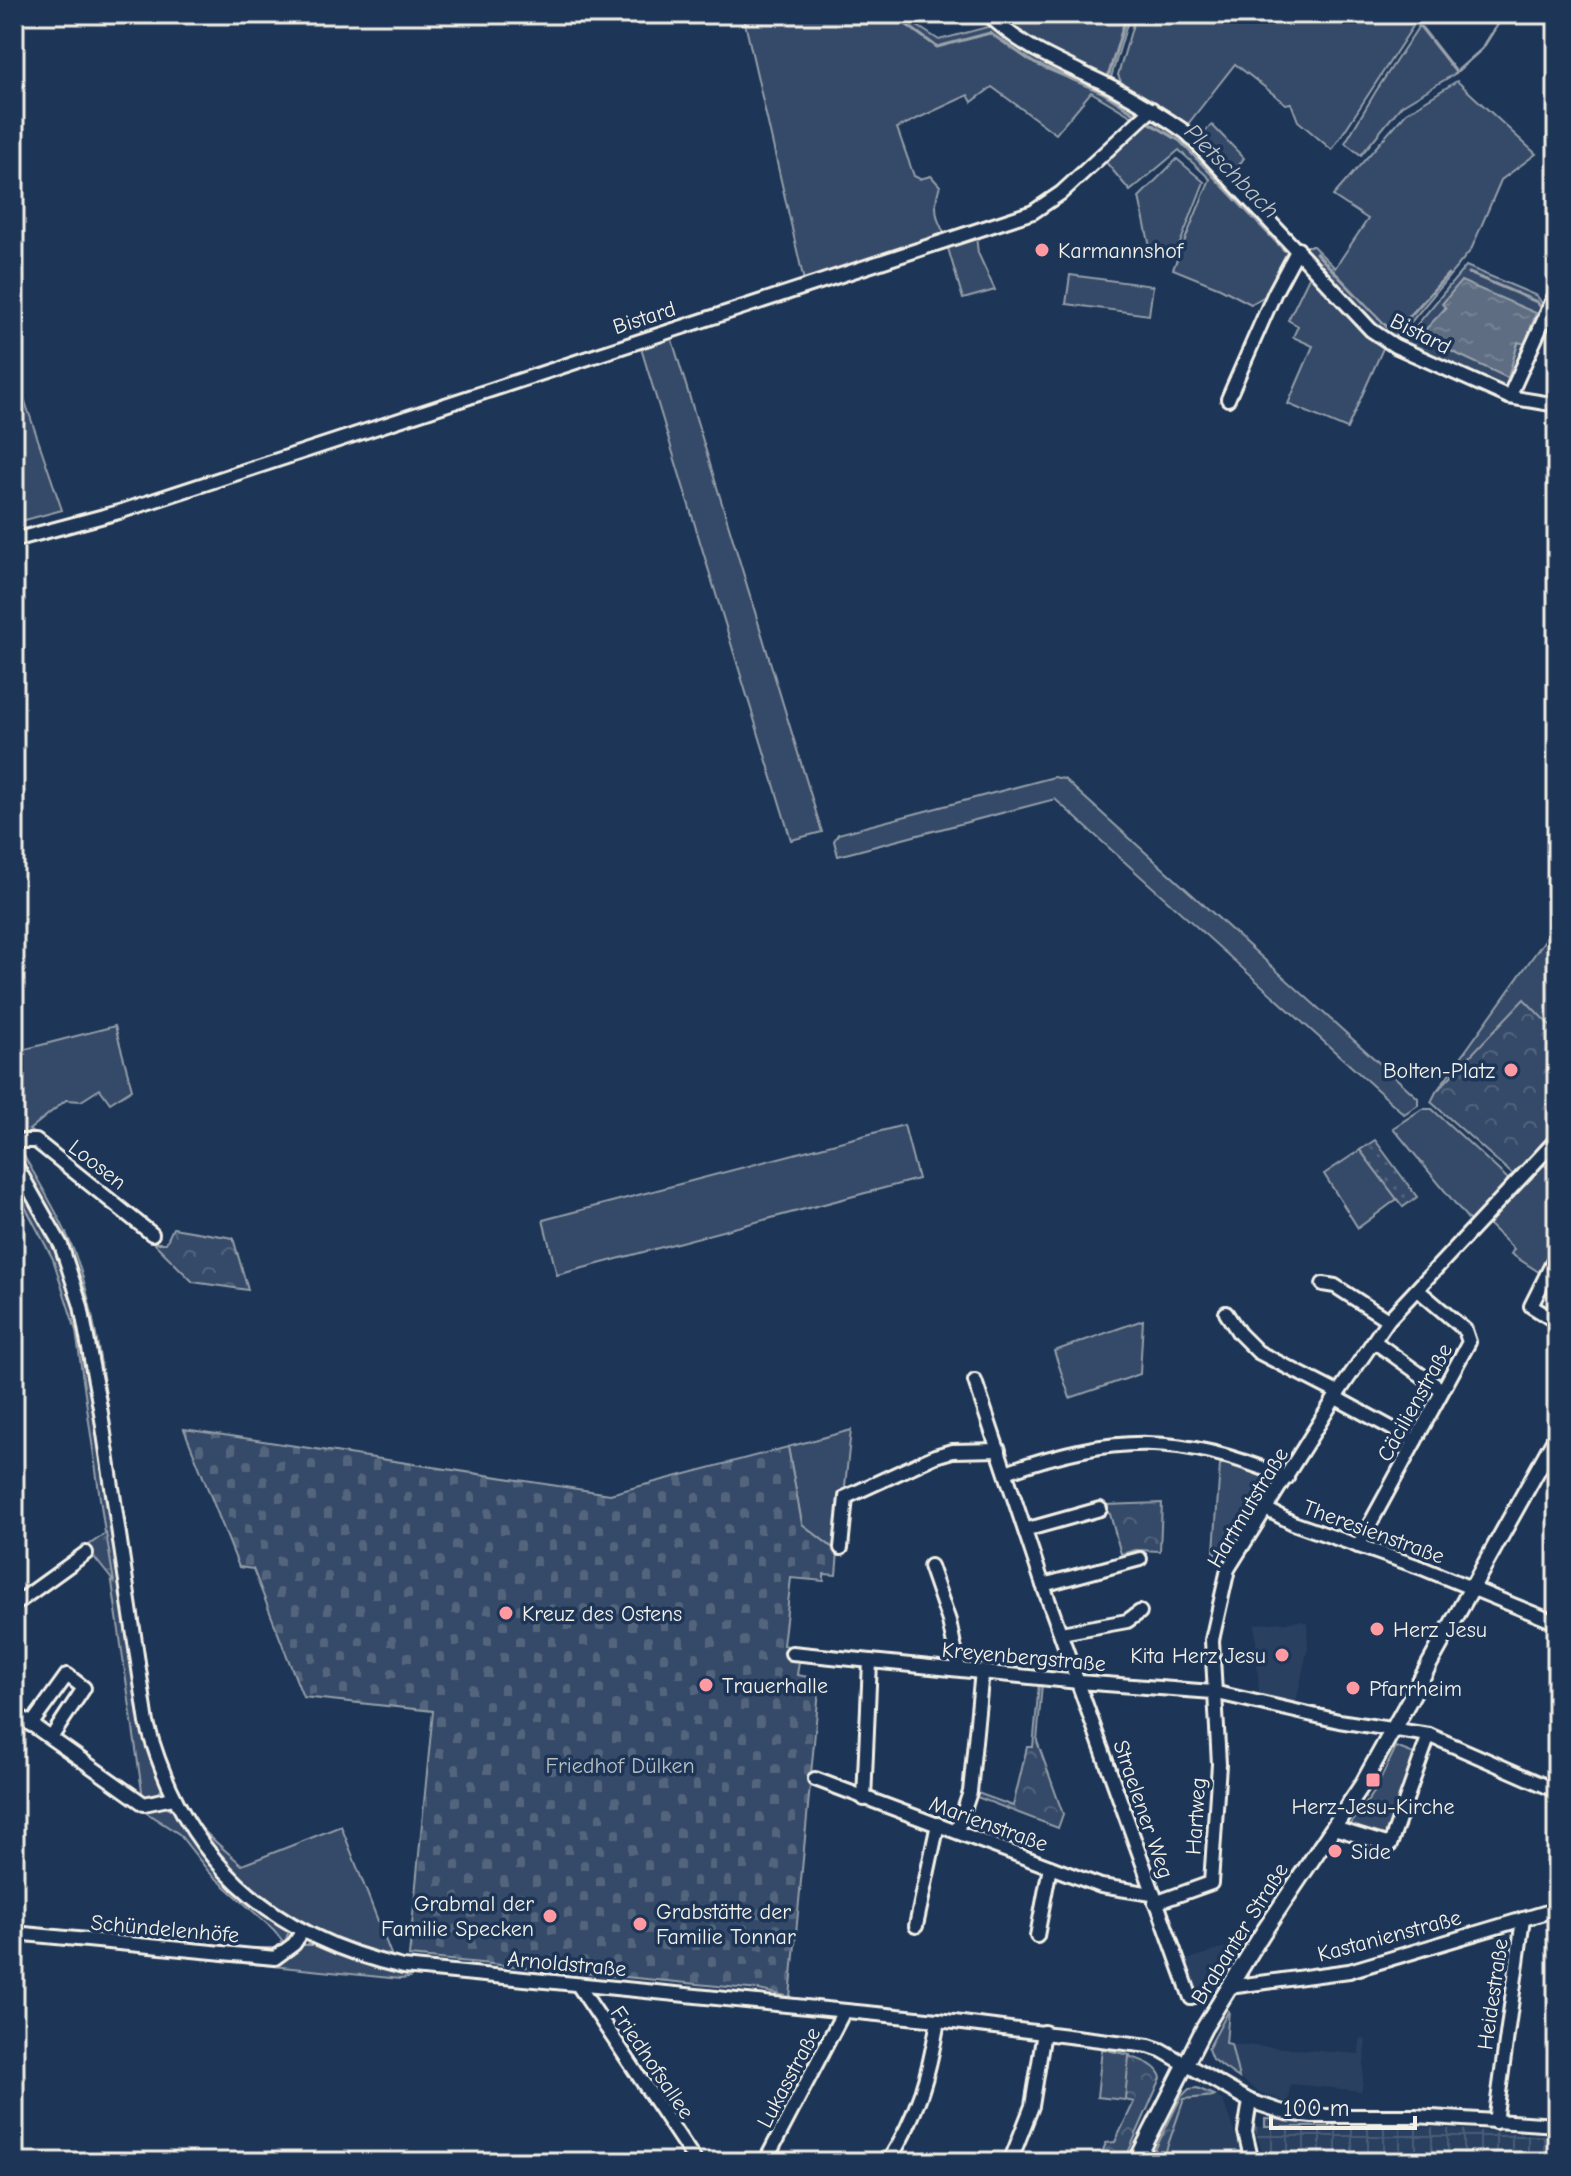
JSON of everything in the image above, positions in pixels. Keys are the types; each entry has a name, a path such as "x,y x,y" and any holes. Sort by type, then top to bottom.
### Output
{"main road":[{"name":"Brabanter Straße","path":"1136,2162 1184,2063 1229,1987 1362,1785 1557,1435"}],"street":[{"name":"Bistard","path":"988,14 1024,45 1152,109 1187,133 1371,330 1395,346 1509,397 1557,405"},
{"name":"Bistard","path":"14,540 119,512 1033,212 1061,193 1152,109"},
{"path":"1228,399 1275,292 1298,249"},
{"path":"1509,397 1557,291"},
{"name":"Hartmutstraße","path":"1213,1692 1212,1640 1228,1569 1388,1320 1557,1139"},
{"name":"Loosen","path":"14,1145 20,1141 36,1141 152,1234"},
{"name":"Arnoldstraße","path":"14,1162 61,1245 81,1306 101,1413 147,1723 157,1759 173,1798 198,1838 224,1871 272,1913 302,1932 357,1955 403,1967 938,2020 1149,2046 1250,2101 1286,2113 1415,2116 1557,2125"},
{"path":"1557,1254 1531,1306 1557,1322"},
{"path":"1323,1284 1335,1286 1388,1320"},
{"name":"Cäcilienstraße","path":"1358,1546 1469,1342 1465,1330 1418,1290"},
{"path":"1226,1313 1239,1333 1258,1352 1415,1441"},
{"path":"1375,1342 1442,1390"},
{"name":"Straelener Weg","path":"975,1381 1043,1585 1191,1998"},
{"path":"1006,1472 1054,1456 1099,1447 1155,1443 1187,1446 1259,1466 1287,1478"},
{"path":"841,1548 846,1497 935,1456 952,1451 999,1450"},
{"path":"1025,1530 1100,1509"},
{"name":"Theresienstraße","path":"1266,1509 1293,1523 1557,1623"},
{"path":"14,1605 86,1553"},
{"path":"1043,1585 1140,1559"},
{"path":"930,1566 949,1621 959,1669"},
{"path":"1061,1633 1127,1621 1140,1612"},
{"name":"Kreyenbergstraße","path":"792,1653 1079,1682 1213,1692 1339,1721 1429,1735 1557,1791"},
{"path":"864,1799 870,1662"},
{"path":"957,1831 970,1792 982,1671"},
{"path":"31,1725 67,1675 84,1688 51,1738"},
{"name":"Hartweg","path":"1154,1899 1211,1883 1219,1764 1213,1692"},
{"path":"14,1712 144,1804 173,1798"},
{"path":"1334,1828 1390,1845 1429,1735"},
{"name":"Marienstraße","path":"815,1779 1101,1886 1154,1899"},
{"path":"916,1926 938,1824"},
{"path":"1037,1936 1050,1867"},
{"name":"Kastanienstraße","path":"1229,1987 1349,1971 1557,1909"},
{"name":"Heidestraße","path":"1495,2122 1523,1919"},
{"name":"Schündelenhöfe","path":"14,1933 275,1958 294,1944 302,1932"},
{"name":"Friedhofsallee","path":"578,1985 696,2162"},
{"name":"Lukasstraße","path":"765,2162 844,2011"},
{"path":"888,2162 909,2128 928,2078 938,2020"},
{"path":"1010,2162 1032,2106 1044,2032"},
{"path":"1250,2101 1245,2132 1252,2162"}],"shaded area":[{"name":"Kita Herz Jesu","path":"1307,1623 1308,1647 1296,1703 1259,1696 1255,1624"},
{"path":"1246,1940 1216,1984 1203,1990 1195,1987 1184,1961"},
{"path":"1360,2038 1366,2039 1362,2091 1290,2084 1288,2103 1259,2092 1239,2078 1231,2044 1359,2054"},
{"path":"1216,2096 1223,2101 1245,2162 1162,2162 1184,2099"},
{"path":"1410,2126 1557,2136 1557,2162 1266,2162 1254,2127"}],"green space":[{"path":"743,14 899,14 939,40 991,26 1017,46 1106,88 1143,112 1136,119 1091,92 1056,134 992,87 972,102 968,95 897,128 914,176 920,179 931,176 940,186 936,212 946,235 804,281"},
{"path":"995,14 1130,14 1110,81 1038,47"},
{"path":"1136,14 1421,14 1332,150 1298,121 1291,103 1286,104 1235,64 1188,124 1121,82 1118,75"},
{"path":"1419,26 1456,73 1401,106 1361,155 1345,143"},
{"path":"1457,81 1536,154 1501,180 1471,250 1401,334 1392,336 1376,325 1302,246 1313,246 1335,268 1368,219 1333,196 1406,113"},
{"path":"1152,118 1179,135 1292,253 1272,292 1251,304 1173,269 1210,179 1179,150 1130,191 1105,161"},
{"path":"1212,125 1244,158 1233,173 1199,137"},
{"path":"1177,159 1204,182 1175,256 1150,247 1139,197"},
{"path":"976,236 978,253 995,290 963,299 947,245"},
{"path":"1466,266 1537,296 1546,309 1514,381 1504,389 1405,346 1405,339","holes":["1446,307 1524,343 1519,341 1508,377 1420,337"]},
{"path":"1311,273 1384,346 1347,429 1288,404 1313,346 1293,337 1298,326 1288,320"},
{"path":"1070,275 1153,286 1149,315 1066,304"},
{"path":"671,336 822,832 791,840 640,345"},
{"path":"14,369 62,510 14,523"},
{"path":"1054,777 1064,779 1418,1098 1418,1105 1404,1114 1055,799 838,856 834,841 838,834"},
{"path":"1557,923 1557,1110 1516,1008 1436,1092"},
{"name":"Bolten-Platz","path":"1524,999 1557,1033 1557,1134 1520,1173 1512,1174 1431,1102 1436,1092"},
{"path":"115,1026 132,1089 110,1103 100,1089 81,1101 66,1100 29,1130 32,1132 14,1137 14,1052"},
{"path":"1422,1109 1432,1109 1507,1178 1508,1186 1472,1224 1393,1128"},
{"path":"904,1125 918,1179 557,1275 543,1220"},
{"path":"1375,1140 1417,1197 1403,1207 1360,1150"},
{"path":"20,1149 75,1254 91,1310 108,1406 104,1405 95,1348 82,1296 16,1158"},
{"path":"1360,1150 1397,1199 1358,1228 1324,1174"},
{"path":"1540,1162 1557,1174 1557,1245 1542,1274 1511,1254 1514,1249 1485,1221"},
{"path":"14,1174 60,1262 72,1294 86,1353 140,1715 149,1754 162,1788 158,1795 143,1798 76,1331 53,1259 14,1186"},
{"path":"173,1228 233,1238 248,1290 193,1282 154,1243 166,1243"},
{"path":"1143,1320 1140,1374 1070,1398 1054,1351"},
{"path":"110,1423 152,1717 181,1798 201,1828 242,1865 341,1826 392,1957 384,1958 346,1947 272,1907 227,1867 193,1824 166,1771 149,1714 107,1427"},
{"name":"Friedhof Dülken","path":"184,1429 610,1494 788,1447 802,1524 838,1552 836,1575 824,1574 824,1581 791,1578 783,1645 793,1647 791,1659 799,1661 797,1675 820,1679 790,1997 759,1990 409,1956 433,1711 303,1697 253,1569 239,1567"},
{"path":"851,1430 838,1552 802,1524 788,1447"},
{"path":"1226,1461 1268,1476 1271,1483 1228,1555 1223,1552 1219,1560 1214,1551 1220,1465"},
{"path":"1162,1503 1160,1551 1136,1550 1121,1554 1110,1514 1104,1511 1104,1505"},
{"path":"106,1533 114,1582 86,1547"},
{"path":"1039,1684 1042,1684 1037,1741 1063,1814 1058,1828 974,1796 975,1792 1013,1806 1027,1747 1033,1747"},
{"path":"1396,1747 1419,1756 1387,1839 1348,1828 1375,1791"},
{"path":"136,1806 165,1807 174,1811 185,1828 268,1915 289,1930 285,1943 288,1946 277,1953 14,1930 14,1927 243,1948 279,1948 284,1943 274,1930 209,1872 179,1834"},
{"path":"303,1945 318,1945 365,1963 400,1971 409,1978 222,1961 230,1958 279,1960"},
{"path":"1229,2010 1226,2043 1231,2044 1239,2078 1212,2059 1208,2049"},
{"path":"1102,2049 1130,2055 1125,2100 1097,2097"},
{"path":"1129,2056 1153,2066 1161,2078 1124,2162 1098,2162 1106,2143 1115,2142 1134,2102 1125,2100"},
{"path":"1197,2088 1216,2096 1184,2099 1162,2162 1149,2162 1181,2097 1189,2089"},
{"path":"1265,2119 1331,2122 1336,2127 1265,2127"}],"water":[{"path":"1461,281 1536,313 1525,344 1518,342 1508,378 1419,336 1446,308 1442,304"}],"waterway":[{"name":"Pletschbach","path":"892,14 937,47 990,33 1034,63 1102,92 1138,115"},
{"path":"998,14 1005,22"},
{"path":"1044,48 1108,77 1127,14"},
{"path":"1408,14 1415,20"},
{"path":"1421,27 1456,72 1482,49 1499,22"},
{"name":"Pletschbach","path":"1150,123 1180,141 1284,250"},
{"name":"Pletschbach","path":"1316,253 1387,327 1395,330 1448,274"},
{"name":"Pletschbach","path":"1469,273 1537,302 1544,311"}],"place":[{"name":"Karmannshof","path":"1042,250"},
{"name":"Bolten-Platz","path":"1511,1070"},
{"name":"Kreuz des Ostens","path":"506,1613"},
{"name":"Herz Jesu","path":"1377,1629"},
{"name":"Kita Herz Jesu","path":"1282,1655"},
{"name":"Trauerhalle","path":"706,1685"},
{"name":"Pfarrheim","path":"1353,1688"},
{"name":"Herz-Jesu-Kirche","path":"1373,1780"},
{"name":"Side","path":"1335,1851"},
{"name":"Grabmal der Familie Specken","path":"550,1916"},
{"name":"Grabstätte der Familie Tonnar","path":"640,1924"}]}
